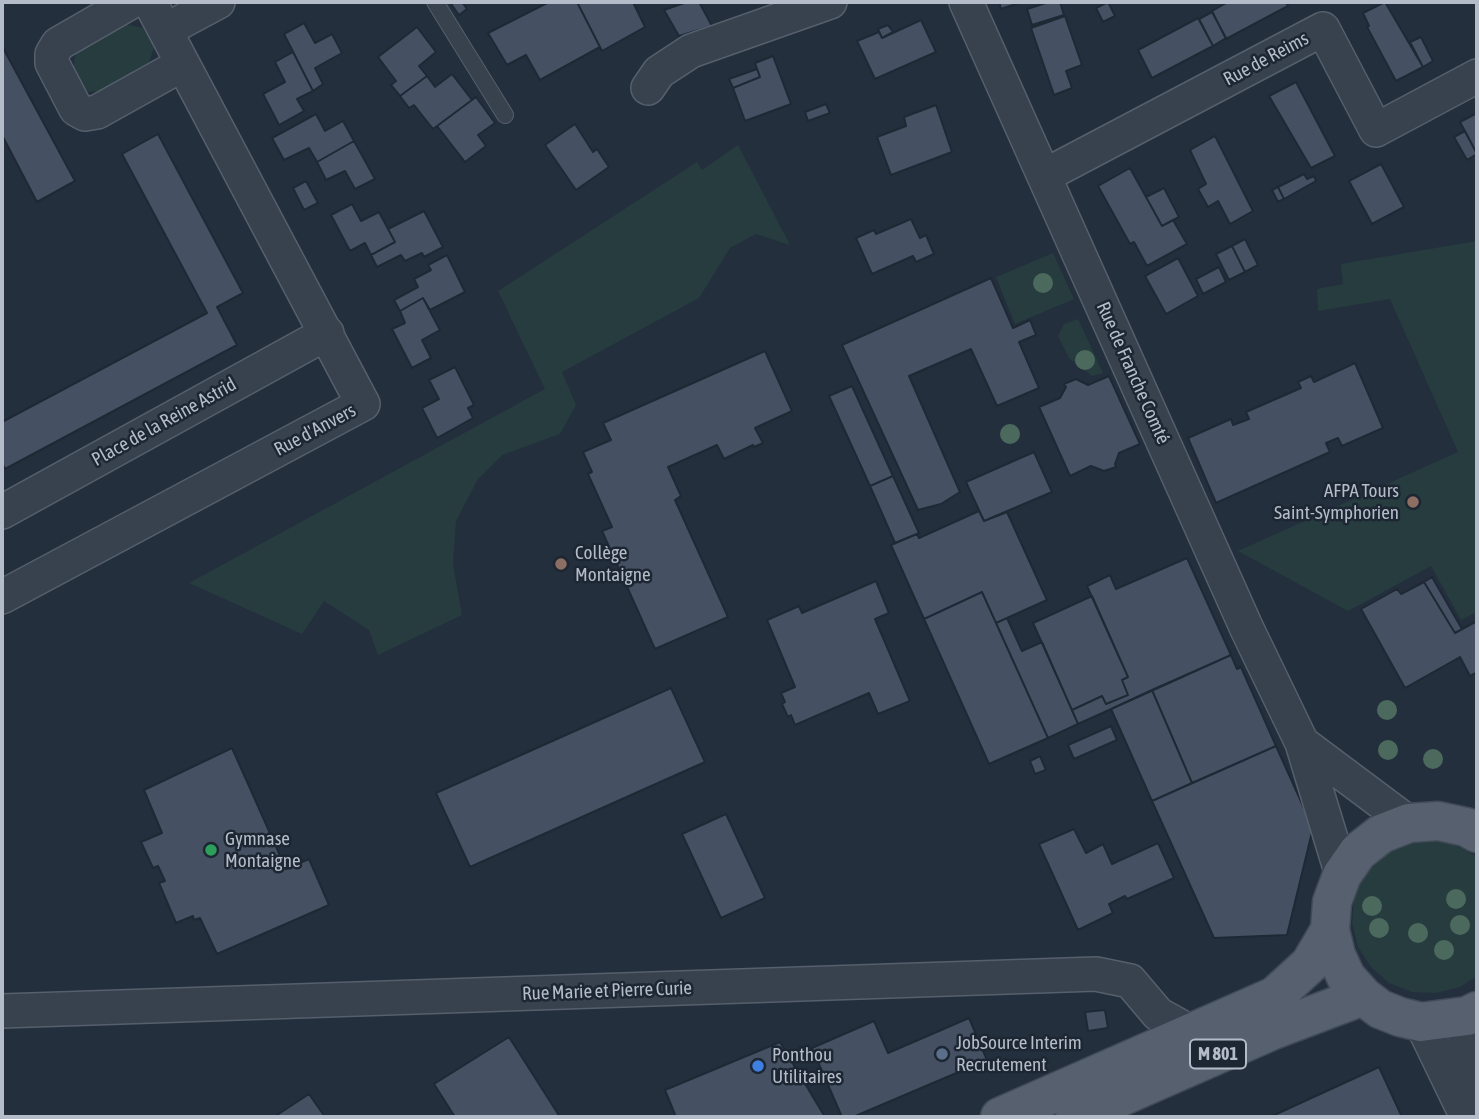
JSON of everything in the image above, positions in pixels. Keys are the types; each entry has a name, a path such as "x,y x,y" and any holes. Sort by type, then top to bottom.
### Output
{"main road":[{"name":"M 801","path":"1472,1013 1421,1022 1380,1009 1363,996 1346,977 1330,930 1332,902 1342,875 1358,852 1381,834 1409,823 1438,821 1466,827 1477,833"},
{"name":"M 801","path":"1000,1117 1275,996 1310,964 1330,930"},
{"name":"M 801","path":"1075,1117 1273,1030 1363,996"}],"street":[{"path":"131,2 58,44 52,54 52,63 76,109 85,114 97,112 183,64"},
{"path":"158,16 218,2"},
{"path":"648,88 659,72 691,51 830,2"},
{"name":"Rue de Franche Comté","path":"966,2 1247,629 1302,743 1342,875"},
{"name":"Rue d'Anvers","path":"2,597 363,404 158,16"},
{"name":"Rue de Reims","path":"1044,176 1323,29 1376,130 1477,76"},
{"name":"Place de la Reine Astrid","path":"2,512 327,333"},
{"name":"Rue de Franche Comté","path":"1302,743 1409,823"},
{"name":"Rue Marie et Pierre Curie","path":"2,1011 1096,974 1130,981 1158,1014 1192,1033"},
{"path":"1463,1109 1472,1013"},
{"path":"1421,1022 1463,1109"}],"lane":[{"path":"435,2 505,115"}],"green space":[{"path":"125,24 143,28 155,45 149,62 100,91 82,92 72,76 76,52"},
{"path":"738,145 790,245 756,234 730,248 699,298 562,372 576,405 560,434 502,455 478,479 456,521 453,564 462,615 378,655 369,630 324,601 302,634 189,583 545,389 498,291 697,162 702,170"},
{"path":"1477,241 1477,612 1461,620 1431,566 1348,611 1238,551 1458,452 1390,299 1318,311 1317,289 1343,284 1341,264"},
{"path":"1053,253 1074,299 1015,324 996,277"},
{"path":"1078,319 1103,373 1092,376 1069,358 1058,336 1064,324"},
{"path":"1428,840 1454,844 1477,857 1477,976 1460,987 1436,993 1412,992 1389,983 1371,967 1358,947 1352,923 1354,899 1363,877 1379,858 1402,845"}],"building":[{"path":"462,2 467,9 459,15 451,4"},
{"path":"549,2 577,2 600,47 540,80 526,55 507,65 488,33"},
{"path":"577,2 633,2 645,27 602,51"},
{"path":"687,2 699,2 712,26 679,36 664,10"},
{"path":"999,2 1022,2 1001,9"},
{"path":"1049,2 1060,2 1064,15 1032,25 1027,9"},
{"path":"1108,2 1115,16 1103,22 1096,8"},
{"path":"1228,2 1285,2 1288,6 1226,39 1212,11"},
{"path":"1385,2 1423,67 1396,81 1367,27 1369,26 1363,13"},
{"path":"1212,12 1226,38 1213,46 1199,19"},
{"path":"1065,16 1082,65 1066,71 1072,88 1054,95 1031,28"},
{"path":"1198,18 1213,46 1152,78 1138,50"},
{"path":"921,20 936,52 875,79 857,41 879,32 882,38"},
{"path":"304,23 315,43 332,34 342,53 315,68 323,84 313,91 284,34"},
{"path":"888,25 893,32 882,38 878,29"},
{"path":"417,27 436,52 419,66 427,76 400,96 391,85 396,81 378,57"},
{"path":"1421,37 1433,61 1423,67 1410,42"},
{"path":"2,46 75,181 37,202 2,135"},
{"path":"293,52 313,91 297,99 304,111 279,125 263,94 285,82 275,62"},
{"path":"773,56 791,104 745,121 733,88 760,77 755,63"},
{"path":"757,69 760,77 733,88 729,79"},
{"path":"452,74 472,100 433,129 414,105 409,108 400,96 427,76 435,87"},
{"path":"1296,82 1335,156 1311,168 1269,96"},
{"path":"476,97 495,123 478,135 486,146 465,162 437,126"},
{"path":"826,104 830,113 808,121 805,112"},
{"path":"936,105 952,152 891,175 877,137 906,126 904,117"},
{"path":"1477,113 1477,154 1460,122"},
{"path":"316,114 325,131 343,121 354,141 317,162 309,148 284,160 272,138"},
{"path":"575,124 593,152 597,149 609,167 576,190 545,145"},
{"path":"1465,131 1477,154 1467,160 1454,137"},
{"path":"158,134 243,293 217,307 237,345 5,469 2,463 2,422 207,313 122,154"},
{"path":"1215,136 1253,211 1230,224 1218,201 1208,207 1198,189 1206,184 1190,150"},
{"path":"354,141 375,179 355,189 345,171 326,180 317,162"},
{"path":"1381,164 1404,207 1372,224 1349,181"},
{"path":"1130,168 1162,226 1173,220 1187,244 1147,266 1134,242 1130,244 1098,186"},
{"path":"1304,174 1307,179 1314,176 1316,181 1284,199 1278,187"},
{"path":"306,181 318,203 304,210 293,188"},
{"path":"1278,187 1284,199 1278,202 1272,190"},
{"path":"1164,188 1179,217 1162,226 1146,197"},
{"path":"352,204 361,221 379,212 395,242 371,255 365,243 350,251 331,215"},
{"path":"424,211 443,247 424,257 422,253 405,261 401,255 377,267 371,255 395,242 388,229"},
{"path":"911,219 920,238 926,235 934,254 916,262 913,256 872,274 856,238 874,230 876,234"},
{"path":"1245,239 1258,265 1245,272 1232,246"},
{"path":"1232,246 1245,272 1229,280 1216,254"},
{"path":"447,255 465,292 430,310 423,298 400,311 394,300 418,287 414,279 431,270 428,265"},
{"path":"1178,258 1198,296 1166,314 1145,276"},
{"path":"1219,267 1226,282 1203,294 1196,279"},
{"path":"991,278 1013,328 1030,320 1036,335 1019,342 1039,388 997,406 971,349 909,376 960,492 941,504 918,510 842,345"},
{"path":"423,298 440,330 422,340 431,358 412,368 392,329 405,323 400,311"},
{"path":"765,351 792,411 755,428 763,443 724,459 717,445 668,467 681,496 675,500 728,617 655,649 602,531 612,527 588,474 592,472 583,452 611,440 603,423"},
{"path":"1355,363 1383,428 1342,446 1338,438 1326,443 1330,452 1216,503 1188,438 1231,419 1233,425 1249,419 1246,412 1301,388 1298,382 1311,376 1314,382"},
{"path":"455,367 474,405 468,408 473,418 437,438 422,408 439,399 429,380"},
{"path":"1109,376 1140,444 1119,453 1116,467 1104,471 1091,466 1070,476 1039,407 1060,398 1066,387 1064,384 1076,379 1088,385"},
{"path":"852,386 893,476 870,486 829,396"},
{"path":"1034,452 1052,492 984,521 966,482"},
{"path":"893,476 919,533 895,543 870,486"},
{"path":"979,511 984,521 1007,512 1047,600 996,623 982,592 924,619 891,545 917,534 919,538"},
{"path":"1187,558 1231,655 1078,724 1072,710 1102,696 1106,704 1128,695 1122,680 1128,677 1087,586 1110,575 1116,589"},
{"path":"1432,577 1462,629 1455,633 1424,582"},
{"path":"876,581 889,613 875,619 910,701 878,714 869,693 795,725 782,704 785,702 781,693 795,687 767,620 799,606 802,613"},
{"path":"1424,582 1455,633 1477,621 1477,672 1470,676 1460,657 1405,688 1361,609 1397,589 1401,594"},
{"path":"982,592 1048,738 989,764 924,619"},
{"path":"1092,596 1128,677 1122,680 1128,695 1106,704 1102,696 1072,710 1033,623"},
{"path":"1007,618 1022,651 1042,642 1078,724 1048,738 996,623"},
{"path":"1231,655 1237,669 1241,667 1276,746 1192,783 1152,690"},
{"path":"671,688 705,762 470,867 436,793"},
{"path":"1152,690 1192,783 1152,801 1111,709"},
{"path":"1111,726 1117,740 1074,759 1068,745"},
{"path":"1276,746 1313,828 1287,935 1214,938 1152,801"},
{"name":"Gymnase Montaigne","path":"232,748 286,869 309,859 329,905 217,954 200,918 194,920 193,916 176,923 159,883 165,881 158,866 153,868 141,842 162,833 144,790"},
{"path":"1040,756 1046,770 1035,774 1030,761"},
{"path":"726,814 765,898 721,918 682,834"},
{"path":"1074,829 1086,853 1103,844 1112,864 1158,843 1174,878 1109,904 1113,913 1078,930 1039,844"},
{"path":"1105,1010 1108,1028 1088,1031 1085,1012"},
{"path":"969,1018 987,1060 853,1117 842,1117 812,1048 874,1021 888,1053"},
{"path":"509,1037 560,1117 455,1117 434,1084"},
{"name":"Ponthou Utilitaires","path":"780,1042 825,1117 676,1117 665,1090"},
{"path":"1379,1067 1402,1117 1270,1117"},
{"path":"309,1094 325,1117 274,1117"}],"place":[{"name":"AFPA Tours Saint-Symphorien","path":"1413,502"},
{"name":"Collège Montaigne","path":"561,564"},
{"name":"Gymnase Montaigne","path":"211,850"},
{"name":"JobSource Interim Recrutement","path":"942,1054"},
{"name":"Ponthou Utilitaires","path":"758,1066"}]}
